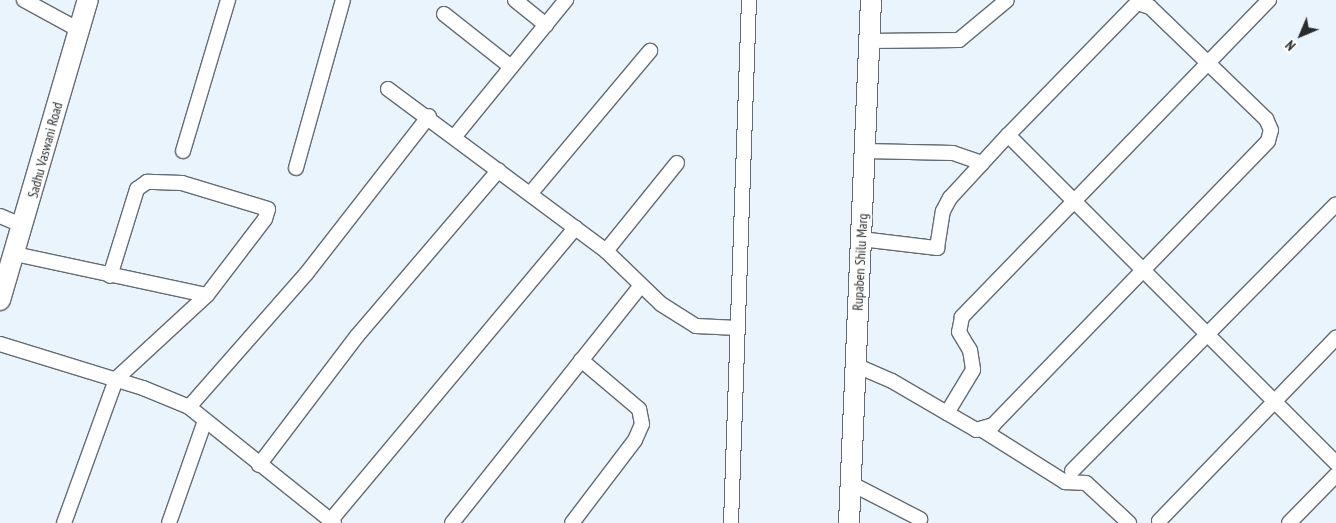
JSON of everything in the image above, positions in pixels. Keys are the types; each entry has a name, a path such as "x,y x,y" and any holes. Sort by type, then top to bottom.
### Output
{"street":[{"path":"24,0 79,30"},
{"name":"Sadhu Vaswani Road","path":"0,300 24,226 88,0"},
{"path":"183,152 228,0"},
{"path":"296,168 343,0"},
{"path":"515,0 546,25"},
{"path":"455,136 566,0"},
{"path":"732,523 749,0"},
{"name":"Rupaben Shilu Marg","path":"849,523 871,0"},
{"path":"869,41 959,40 1007,0"},
{"path":"947,413 973,370 974,360 957,324 1269,0"},
{"path":"861,240 937,248 943,211 982,163 1131,7 1138,3 1149,4 1266,119 1271,130 1268,140 984,431"},
{"path":"444,14 511,67"},
{"path":"530,194 650,50"},
{"path":"388,89 429,116 606,251 640,287 696,326 738,328"},
{"path":"189,407 306,274 429,116"},
{"path":"1008,135 1336,463"},
{"path":"865,151 953,153 982,163"},
{"path":"606,251 677,163"},
{"path":"259,464 357,336 499,170"},
{"path":"64,523 116,379 207,295 265,219 268,209 182,182 147,182 137,189 110,276"},
{"path":"1072,471 1208,337 1336,204"},
{"path":"0,216 24,226"},
{"path":"0,344 116,379 189,407 332,522 575,228"},
{"path":"15,254 110,276 207,295"},
{"path":"452,523 640,287"},
{"path":"1159,521 1336,338"},
{"path":"572,523 635,440 642,424 639,409 581,360"},
{"path":"855,365 984,431 1065,482 1086,483 1129,523"},
{"path":"169,523 206,421"},
{"path":"1289,523 1336,475"},
{"path":"850,483 920,519"}]}
